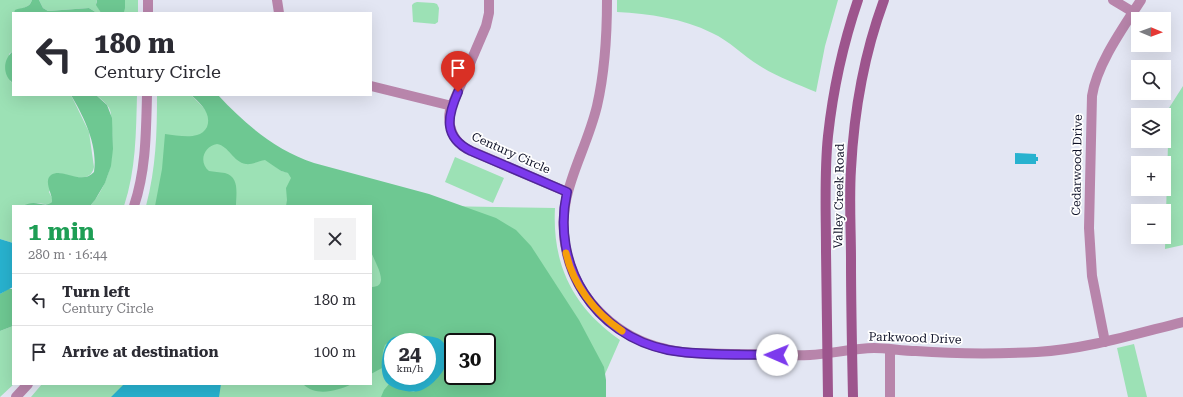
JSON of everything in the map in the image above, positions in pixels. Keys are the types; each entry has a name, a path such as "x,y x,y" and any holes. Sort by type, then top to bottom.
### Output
{"main road":[{"name":"Valley Creek Road","path":"828,397 826,190 828,137 839,72 848,33 858,0"},
{"name":"Valley Creek Road","path":"852,397 850,193 852,143 855,114 863,72 884,0"}],"street":[{"path":"148,0 148,12"},
{"path":"277,0 279,12"},
{"name":"Century Circle","path":"489,0 489,13 486,26 452,106 449,119 450,127 455,139 462,146 567,192"},
{"name":"Parkwood Drive","path":"607,0 605,57 600,94 586,141 567,192 563,215 563,234 567,257 579,286 591,304 621,330 649,344 680,352 809,355 870,348 916,351 1023,352 1069,348 1106,342 1183,322"},
{"path":"1112,0 1133,12"},
{"name":"Cedarwood Drive","path":"1133,12 1141,0"},
{"name":"Cedarwood Drive","path":"1106,342 1092,276 1090,249 1089,228 1092,96 1094,82 1131,15"},
{"path":"372,86 452,106"},
{"path":"134,205 140,189 145,156 147,96"},
{"path":"890,349 890,397"},
{"path":"16,397 27,385"}],"green space":[{"path":"0,0 32,0 26,7 12,12 12,52 9,54 12,96 71,96 89,132 94,167 89,176 80,178 59,173 49,192 53,200 51,204 37,203 12,205 12,243 0,239"},
{"path":"32,0 39,0 43,8 48,11 89,8 95,12 14,12 15,10 31,3"},
{"path":"39,0 97,0 96,3 100,12 95,12 89,8 48,11 43,8"},
{"path":"97,0 125,0 124,12 100,12 96,5"},
{"path":"125,0 138,0 138,12 123,12"},
{"path":"617,0 838,0 825,46 816,92 767,70 719,36 701,28 677,20 642,14 617,12"},
{"path":"417,2 437,4 439,8 438,22 435,24 413,22 412,5"},
{"path":"12,52 12,82 7,76 5,67 7,58"},
{"path":"1183,86 1183,245 1165,249 1165,244 1171,244 1171,204 1166,204 1167,196 1171,196 1171,156 1168,156 1168,148 1171,148 1171,108 1169,108"},
{"path":"72,96 97,96 107,105 112,118 113,149 111,166 105,183 95,200 91,205 26,205 32,203 49,204 52,202 48,184 51,175 61,173 83,177 89,176 94,172 95,162 92,142 81,113"},
{"path":"97,96 137,96 136,137 133,165 124,205 91,205 102,188 111,160 111,115 106,104"},
{"path":"157,96 192,96 207,112 281,171 441,206 555,208 557,248 569,283 578,299 590,313 620,340 595,397 31,397 41,385 372,385 372,205 146,205 154,164"},
{"path":"192,96 219,96 250,126 274,144 300,158 429,194 496,218 516,230 531,246 579,320 604,367 606,397 381,397 388,385 414,392 420,385 436,385 436,368 444,359 444,385 496,385 496,333 444,333 444,354 436,348 436,333 384,333 382,368 372,373 372,287 377,286 380,283 381,278 372,253 372,205 286,205 286,188 291,178 288,173 281,171 265,160 250,164 242,163 225,148 217,144 212,145 206,151 203,159 204,163 209,171 225,173 233,178 236,186 236,205 155,205 162,169 165,134 181,136 198,135 207,127 208,117 204,109"},
{"path":"455,157 504,178 493,203 445,182"},
{"path":"8,289 12,289 12,326 0,331 0,294"},
{"path":"12,326 13,385 0,397 0,331"},
{"path":"1134,344 1147,397 1128,397 1117,348"},
{"path":"304,385 350,385 327,392 320,392 308,388"}],"water":[{"path":"1015,153 1036,154 1038,161 1036,161 1036,164 1015,164"},
{"path":"0,239 12,243 12,288 0,294"},
{"path":"436,338 444,344 444,368 436,379"},
{"path":"384,350 384,379 382,374"},
{"path":"123,385 221,385 219,397 111,397"},
{"path":"390,385 430,385 415,392"}],"slow traffic":[{"path":"566,253 576,280 591,304 622,331"}],"route":[{"path":"458,92 450,110 449,124 452,133 462,146 567,192 563,215 563,234 567,257 582,291 602,315 621,330 640,341 668,350 697,353 777,355"}]}
